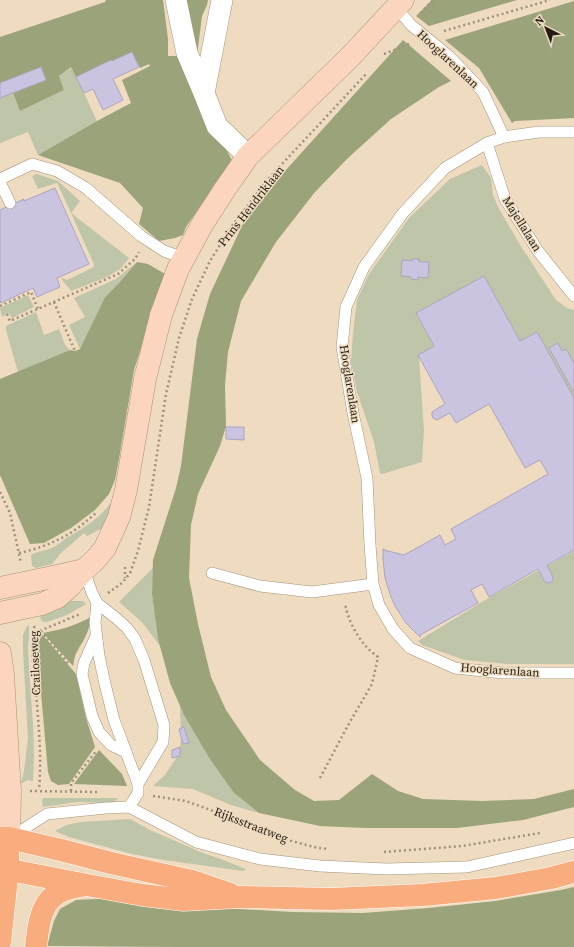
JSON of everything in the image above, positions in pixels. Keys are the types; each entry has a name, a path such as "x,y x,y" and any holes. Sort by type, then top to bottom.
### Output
{"main road":[{"path":"0,613 42,604 58,596 70,586 105,548 119,517 126,490 145,379 161,315 178,269 203,223 248,156 350,57 400,4"},
{"path":"0,588 84,570"},
{"path":"0,653 3,675 10,791 3,840 4,868 0,942"},
{"path":"3,840 61,850 192,881 240,897"},
{"path":"4,868 87,885 184,900 240,897 331,899 423,895 496,888 551,878 574,872"},
{"path":"36,947 40,920 47,903 59,892 87,885"}],"street":[{"path":"176,0 188,53 217,126 248,156"},
{"path":"204,93 222,0"}],"lane":[{"name":"Hooglarenlaan","path":"400,4 411,25 450,58 483,92 504,136"},
{"path":"487,143 504,136 539,132 574,134"},
{"name":"Hooglarenlaan","path":"487,143 445,168 403,212 364,267 346,307 342,348 353,412 367,478 373,584 379,605 393,629 410,648 455,668 503,673 574,673"},
{"name":"Majellalaan","path":"487,143 505,198 538,251 574,296"},
{"path":"10,203 0,181 32,164 57,171 86,188 141,236 164,251 184,258"},
{"path":"84,570 96,603 94,623 105,684 114,720 138,789"},
{"path":"212,573 260,586 312,592 373,584"},
{"path":"3,840 47,814 130,807 163,742 164,725 144,660 135,639 122,623 96,603"},
{"path":"96,635 84,663 82,674 92,716 99,732 111,745 126,752"},
{"name":"Rijksstraatweg","path":"130,807 196,842 260,859 320,866 386,869 467,867 574,843"}],"path":[{"path":"411,25 433,0"},
{"path":"388,49 384,54 425,37 550,0"},
{"name":"Prins Hendriklaan","path":"149,507 166,394 179,338 192,299 210,261 232,226 269,178 370,68"},
{"path":"7,314 10,321 118,274 135,259 147,240"},
{"path":"0,306 31,292 38,309"},
{"path":"54,302 75,351"},
{"path":"0,492 10,513 24,582"},
{"path":"19,553 40,548 55,542 73,531 98,511"},
{"path":"125,567 125,579"},
{"path":"320,778 372,684 378,657 364,643 352,625 346,609 342,588"},
{"name":"Crailoseweg","path":"30,607 36,634 32,646 39,749 39,790 71,791"},
{"path":"41,631 75,671 82,674"},
{"path":"100,792 71,791 71,783 107,740"},
{"name":"Rijksstraatweg","path":"138,789 186,801 235,819 269,835 318,848 333,849"},
{"path":"377,852 462,846 544,832"}],"green space":[{"path":"106,0 163,0 168,39 168,56 183,56 215,130 232,160 186,227 183,235 175,238 159,241 139,224 143,208 120,183 38,155 131,103 122,80 150,66 149,64 140,68 132,52 112,61 111,60 76,77 71,67 59,76 64,90 20,111 13,93 46,80 41,67 0,83 0,37 105,2"},
{"path":"179,0 208,0 202,16 197,55"},
{"path":"432,0 517,0 429,26 416,16"},
{"path":"574,1 574,118 515,121 512,123 479,68 445,40"},
{"path":"403,40 451,81 439,87 391,119 348,158 315,192 276,242 241,301 228,352 225,385 226,426 220,446 198,494 191,525 189,578 198,624 211,677 226,710 260,760 295,790 314,801 339,800 372,774 398,791 423,799 482,801 534,799 574,789 574,807 523,820 457,828 365,828 320,826 259,813 234,793 210,759 184,715 170,683 158,639 152,594 153,560 176,488 181,466 197,339 210,294 249,211"},
{"path":"72,67 97,121 38,155 28,132 0,143 0,98 13,93 20,111 64,90 59,76"},
{"path":"482,165 491,178 493,195 499,209 522,248 556,300 567,308 574,310 574,400 520,342 484,278 417,316 435,348 419,357 424,431 422,462 382,474 380,473 374,442 357,392 351,362 357,300 369,274 409,218 450,179"},
{"path":"37,174 58,181 80,201 71,213 57,183 38,189 32,176"},
{"path":"71,213 129,258 120,269 107,277 71,291 60,277 67,280 94,267 94,264"},
{"path":"137,262 105,297 80,349 69,325 85,317 74,298 116,279"},
{"path":"137,262 148,264 165,274 134,370 115,480 109,494 95,510 71,528 44,543 30,544 0,475 0,379 70,350 75,351 80,349 105,297"},
{"path":"28,295 34,307 12,318 9,313 2,317 0,308"},
{"path":"36,312 44,335 59,329 65,345 70,350 18,372 6,326"},
{"path":"113,499 109,518 103,528 87,536 84,533 61,553 52,564 36,568 32,566 31,555 52,548 85,527 109,506"},
{"path":"574,551 574,664 507,664 465,660 422,645 418,641 490,597"},
{"path":"153,568 152,594 160,646 142,622 119,602"},
{"path":"67,601 83,601 86,604 67,615 47,622 41,620 40,617 42,614"},
{"path":"89,618 89,628 75,656 73,666 43,633 55,631"},
{"path":"29,625 28,648 34,756 33,781 27,780 20,783 24,771 28,738 23,635 27,626"},
{"path":"42,634 76,674 86,718 95,747 69,784 58,785 51,781 48,772 37,647"},
{"path":"180,706 184,715 234,793 259,813 231,805 193,789 153,786 165,775 177,757 181,737"},
{"path":"99,750 122,774 127,786 74,784"},
{"path":"43,798 118,798 113,803 77,802 43,807"},
{"path":"130,819 150,830 203,853 246,869 243,871 132,854 69,837 55,831 67,825 81,822"},
{"path":"574,887 574,947 47,946 54,921 60,909 76,900 119,898 204,907 292,912 363,913 495,901"}],"building":[{"path":"132,52 139,67 113,79 123,100 103,110 93,89 84,93 76,77 111,60 112,61"},
{"path":"41,67 46,80 0,98 0,83"},
{"path":"55,188 89,264 57,278 60,287 37,297 33,288 1,303 0,210 24,199 24,201"},
{"path":"412,259 419,259 419,262 429,262 428,278 418,277 418,280 411,279 411,277 401,276 402,260 412,261"},
{"path":"484,276 520,341 537,332 574,398 574,550 547,565 553,577 551,582 545,582 538,569 489,597 482,584 471,590 478,603 420,635 420,637 406,623 391,597 385,578 383,549 404,555 440,535 445,545 456,539 451,529 548,474 540,460 525,468 489,404 456,423 450,413 437,420 433,418 432,415 432,412 445,404 418,355 434,346 416,313"},
{"path":"558,343 562,351 566,349 574,363 574,393 549,348"},
{"path":"226,427 244,427 244,440 226,439"},
{"path":"184,727 189,743 183,744 179,729"},
{"path":"180,747 180,756 172,758 172,750"}]}
